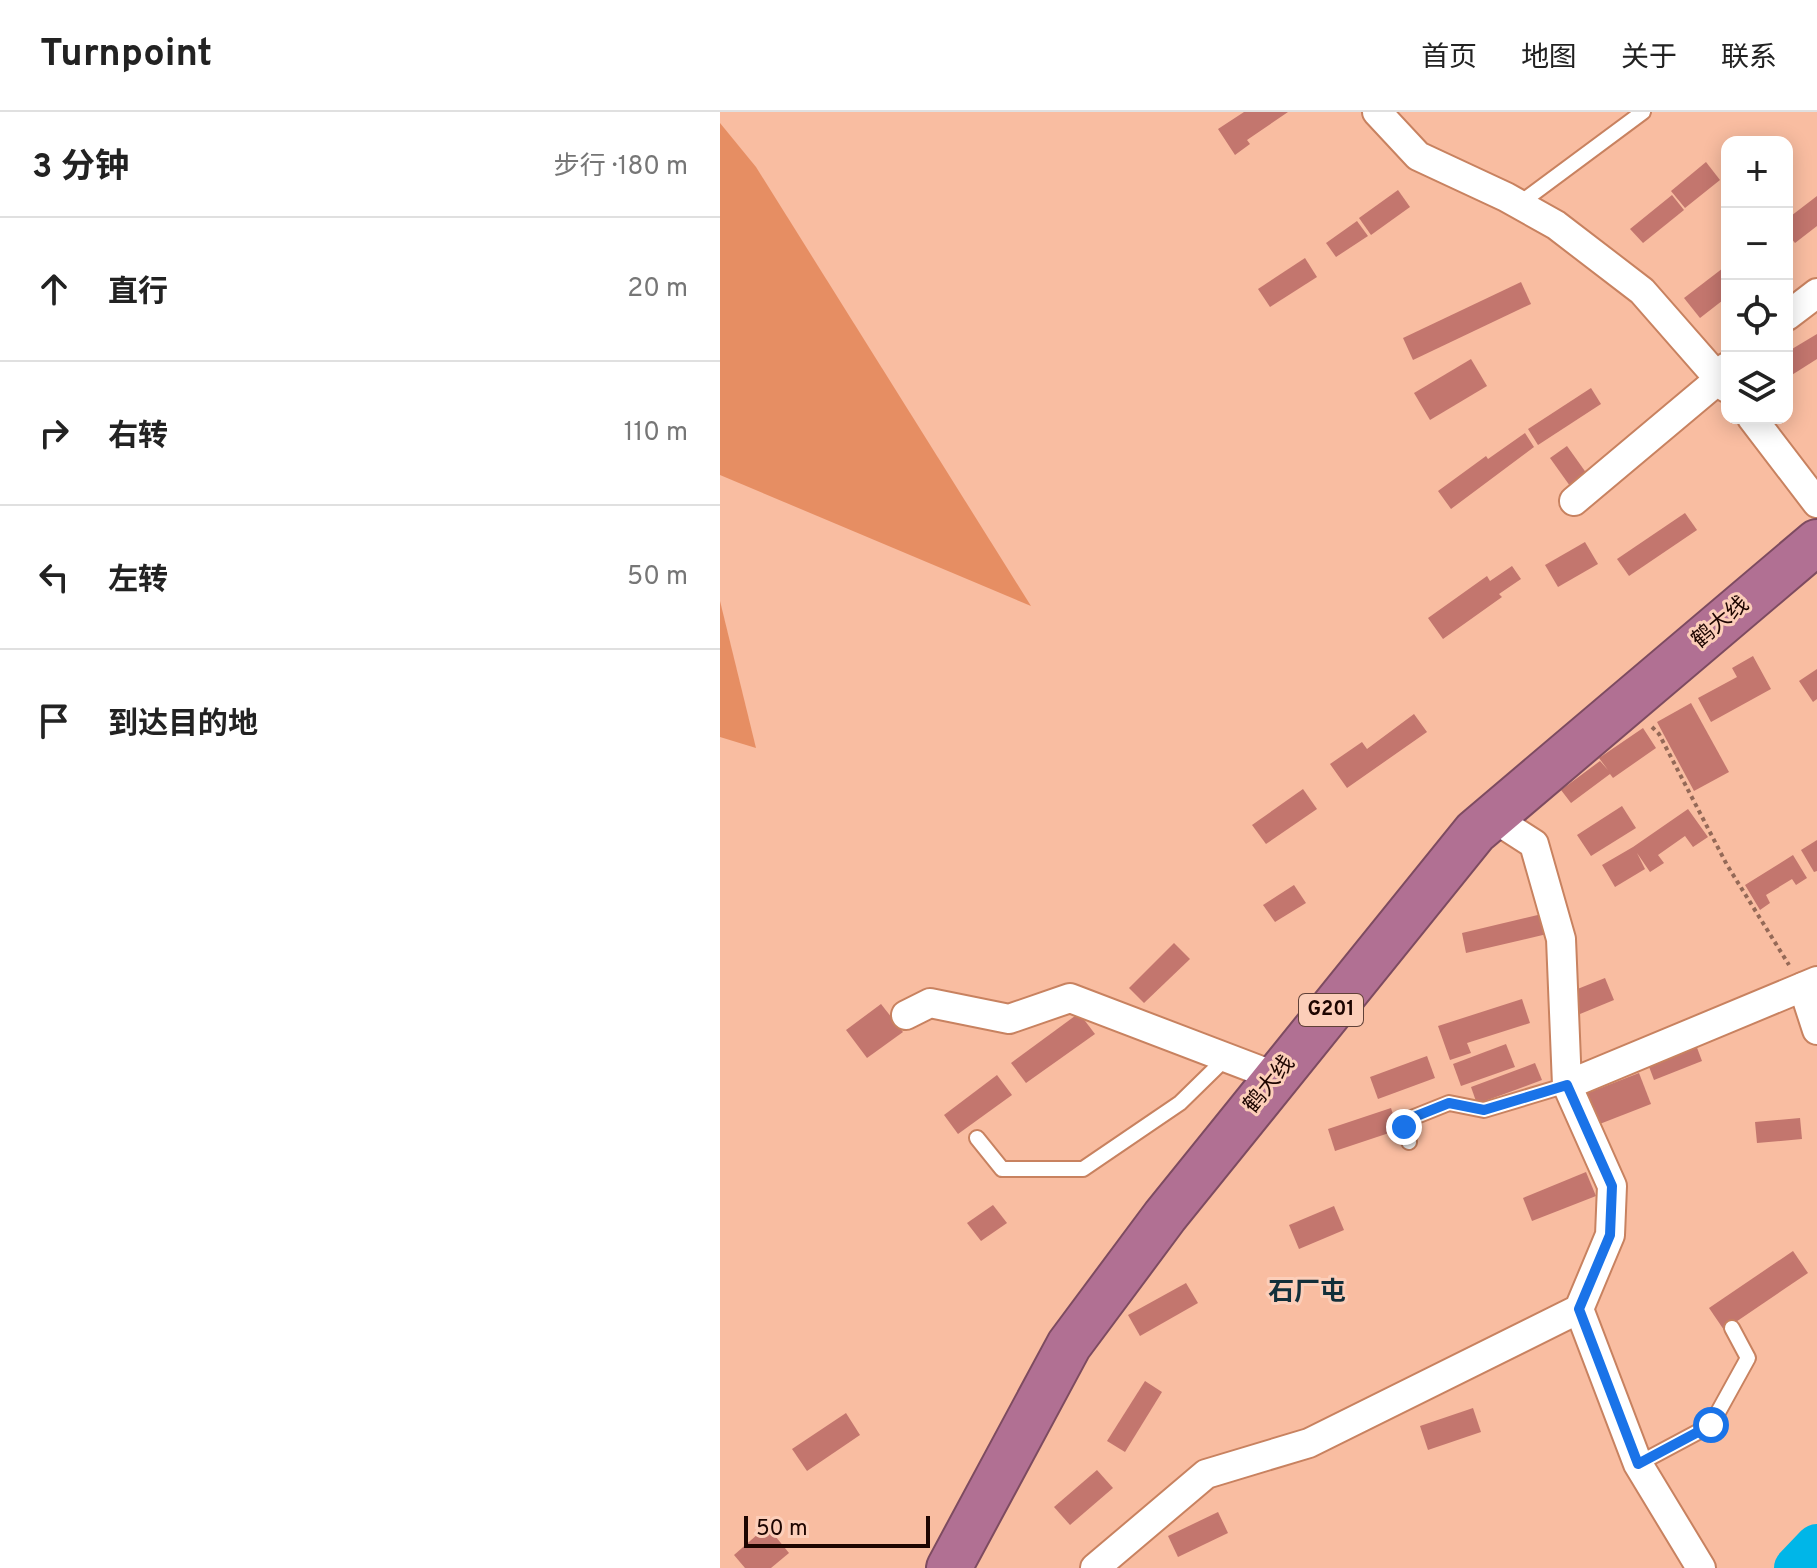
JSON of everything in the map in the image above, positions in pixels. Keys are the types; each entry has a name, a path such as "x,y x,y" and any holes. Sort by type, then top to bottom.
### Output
{"highway":[{"name":"鹤大线","path":"949,1568 1069,1345 1165,1216 1475,832 1817,542"}],"street":[{"path":"1377,112 1418,156 1556,225 1642,291 1721,375"},
{"path":"1793,311 1817,293"},
{"path":"1574,501 1721,380"},
{"path":"1757,424 1817,503"},
{"path":"1095,1568 1206,1474 1309,1443 1579,1309 1610,1235 1612,1186 1567,1085 1561,939 1534,844 1492,817"},
{"path":"1567,1085 1810,984 1817,1030"},
{"path":"906,1015 930,1003 1009,1019 1070,998 1277,1077"},
{"path":"1579,1309 1638,1464 1701,1568"}],"lane":[{"path":"1519,204 1643,112"},
{"path":"977,1138 1002,1169 1083,1169 1180,1103 1226,1058"},
{"path":"1409,1142 1404,1127 1409,1119 1449,1103 1484,1110 1567,1085"},
{"path":"1638,1464 1711,1425 1748,1358 1732,1328"}],"path":[{"path":"1629,701 1659,734 1727,865 1810,984"}],"shaded area":[{"path":"720,123 756,167 1031,606 720,475"},
{"path":"720,601 756,748 720,737"}],"building":[{"path":"1244,112 1288,112 1247,140 1250,144 1235,155 1218,129"},
{"path":"1706,162 1720,180 1685,208 1671,191"},
{"path":"1398,190 1410,207 1371,235 1359,218"},
{"path":"1672,195 1684,210 1643,243 1630,229"},
{"path":"1817,196 1817,226 1795,243 1793,214"},
{"path":"1357,221 1368,236 1336,257 1326,243"},
{"path":"1305,258 1317,277 1270,307 1258,289"},
{"path":"1721,270 1721,302 1700,318 1684,298"},
{"path":"1521,282 1531,304 1413,360 1403,338"},
{"path":"1817,334 1817,359 1793,374 1793,348"},
{"path":"1471,359 1487,386 1430,420 1414,393"},
{"path":"1591,388 1601,404 1538,445 1528,429"},
{"path":"1525,433 1534,447 1451,509 1438,491 1486,456 1488,459"},
{"path":"1567,446 1592,481 1575,493 1550,458"},
{"path":"1685,513 1697,530 1629,576 1617,559"},
{"path":"1585,542 1598,564 1558,587 1545,565"},
{"path":"1512,566 1521,579 1499,594 1502,597 1443,639 1428,618 1487,576 1490,581"},
{"path":"1753,656 1771,689 1711,722 1698,698 1737,677 1732,668"},
{"path":"1817,669 1817,699 1813,702 1799,681"},
{"path":"1691,703 1729,772 1694,791 1657,722"},
{"path":"1414,714 1427,732 1347,788 1330,764 1362,742 1367,749"},
{"path":"1643,728 1656,748 1613,778 1610,774 1571,803 1561,790 1600,761 1608,770 1599,758"},
{"path":"1303,789 1317,809 1266,844 1252,825"},
{"path":"1622,806 1636,828 1591,856 1577,835"},
{"path":"1688,809 1708,837 1693,847 1685,836 1658,855 1664,863 1650,872 1637,853 1645,869 1615,887 1602,865"},
{"path":"1817,840 1817,871 1814,872 1801,850"},
{"path":"1793,855 1807,878 1796,885 1792,879 1766,895 1770,903 1760,910 1745,885"},
{"path":"1294,885 1306,903 1275,922 1263,905"},
{"path":"1542,914 1547,934 1466,953 1462,933"},
{"path":"1174,943 1190,959 1144,1003 1129,988"},
{"path":"1605,978 1614,1000 1580,1014 1570,992"},
{"path":"1522,999 1530,1023 1467,1043 1471,1053 1450,1060 1438,1026"},
{"path":"881,1004 903,1032 867,1058 846,1030"},
{"path":"1079,1013 1095,1034 1026,1083 1011,1063"},
{"path":"1506,1044 1515,1067 1461,1086 1453,1064"},
{"path":"1696,1045 1702,1061 1654,1080 1648,1064"},
{"path":"1427,1056 1435,1078 1378,1099 1370,1077"},
{"path":"1535,1063 1542,1080 1477,1104 1471,1087"},
{"path":"1639,1073 1651,1104 1592,1127 1580,1096"},
{"path":"997,1075 1012,1095 958,1134 944,1115"},
{"path":"1391,1108 1398,1130 1335,1151 1328,1129"},
{"path":"1800,1118 1802,1139 1757,1143 1755,1122"},
{"path":"1586,1172 1596,1196 1532,1221 1523,1198"},
{"path":"993,1205 1007,1223 981,1241 967,1223"},
{"path":"1334,1206 1344,1230 1299,1249 1289,1225"},
{"path":"1793,1251 1808,1273 1724,1330 1709,1308"},
{"path":"1186,1283 1198,1303 1140,1336 1128,1315"},
{"path":"1145,1381 1162,1392 1125,1452 1107,1441"},
{"path":"1473,1408 1481,1432 1428,1450 1420,1426"},
{"path":"846,1413 860,1435 807,1471 792,1449"},
{"path":"1097,1470 1113,1488 1070,1525 1054,1507"},
{"path":"1218,1512 1228,1533 1178,1557 1168,1536"},
{"path":"767,1526 789,1553 771,1568 745,1568 734,1555"}],"waterway":[{"path":"1796,1568 1817,1546"}],"district":[{"name":"石厂屯","path":"1307,1293"}],"route":[{"path":"1404,1127 1409,1119 1449,1103 1484,1110 1567,1085 1612,1186 1610,1235 1579,1309 1638,1464 1711,1425"}]}
